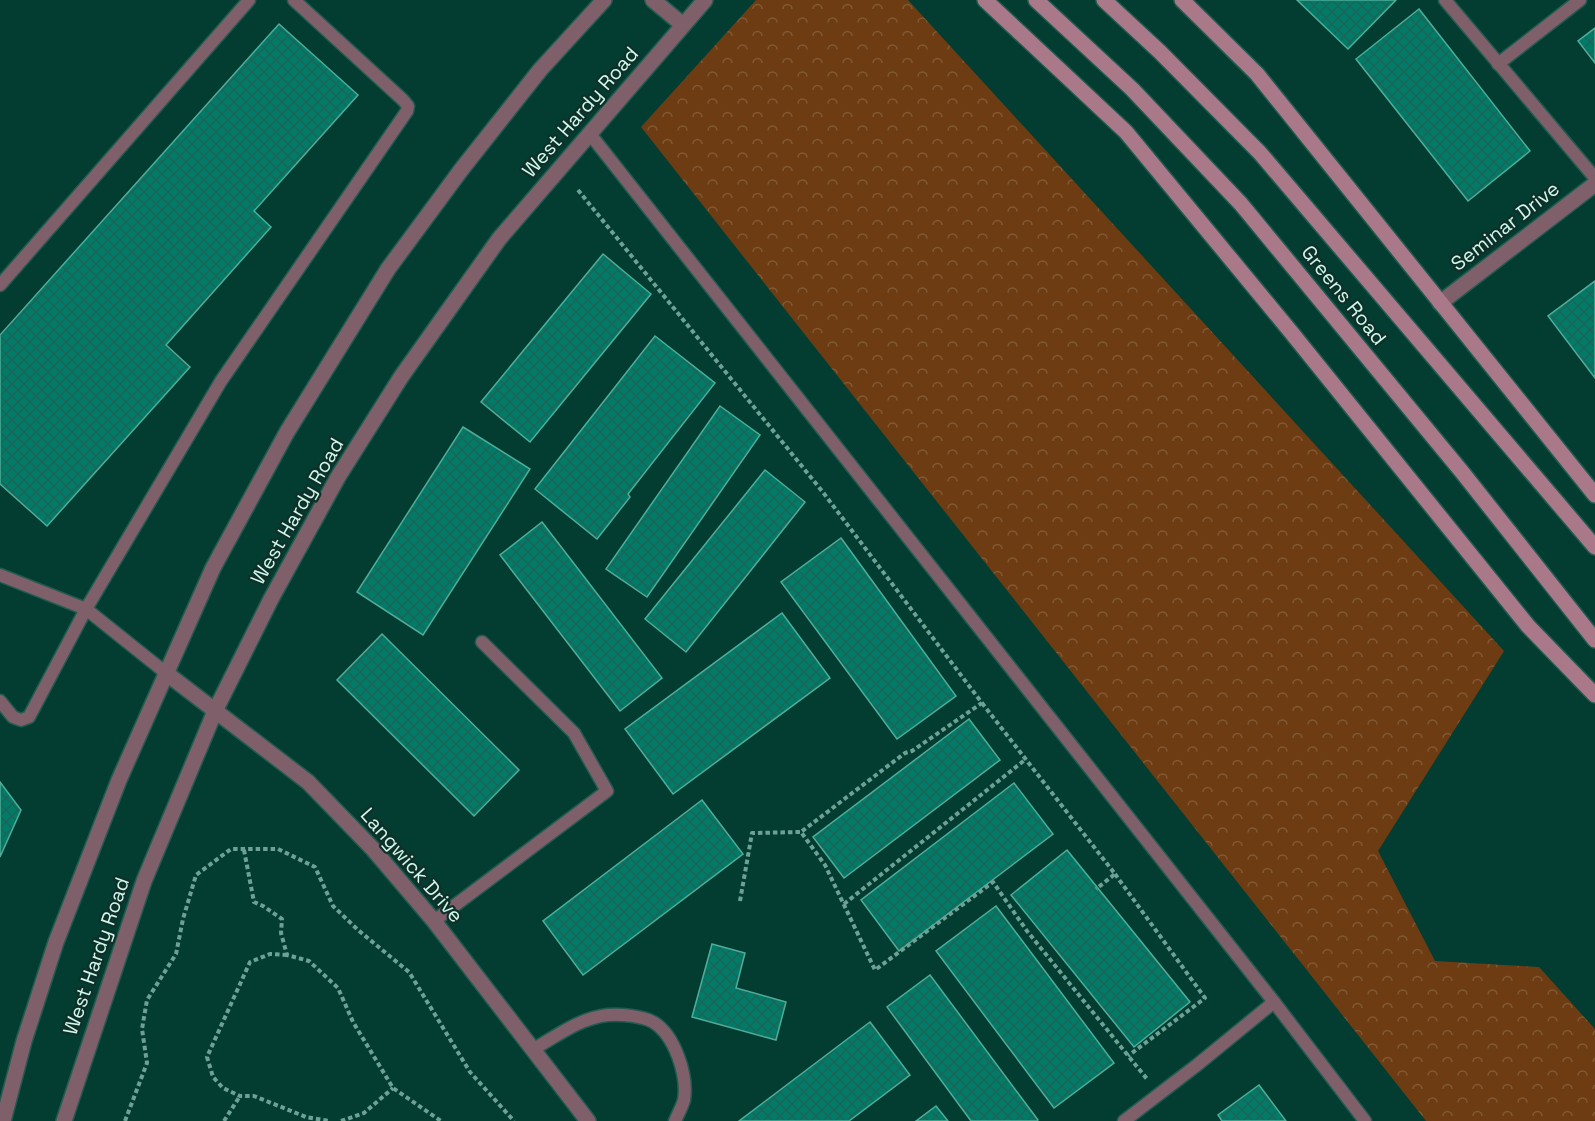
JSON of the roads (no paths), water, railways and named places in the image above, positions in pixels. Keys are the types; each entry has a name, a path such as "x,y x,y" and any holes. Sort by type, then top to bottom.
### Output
{"main road":[{"path":"985,0 1126,132 1528,626 1595,695"},
{"name":"Greens Road","path":"1036,0 1132,89 1241,204 1462,472 1595,640"},
{"name":"Greens Road","path":"1104,0 1160,52 1260,153 1595,547"},
{"path":"1182,0 1257,74 1595,495"}],"street":[{"name":"West Hardy Road","path":"3,1121 24,1041 56,942 119,780 213,568 287,432 388,269 460,170 540,70 604,0"},
{"path":"653,0 683,25"},
{"name":"West Hardy Road","path":"64,1121 144,882 215,711 271,599 338,477 400,377 499,239 705,0"},
{"name":"Seminar Drive","path":"1440,303 1595,184"},
{"name":"Langwick Drive","path":"166,673 308,782 372,848 434,921 588,1121"}],"lane":[{"path":"0,285 249,0"},
{"path":"0,701 13,717 21,720 29,717 86,609 221,381 407,111 408,106 403,100 294,0"},
{"path":"1444,0 1595,178"},
{"path":"1498,64 1580,0"},
{"path":"590,134 1274,1002 1365,1121"},
{"path":"0,575 86,609 166,673"},
{"path":"434,921 607,791 574,733 482,642"},
{"path":"1124,1121 1274,1002"},
{"path":"534,1049 582,1020 609,1015 631,1016 654,1022 673,1043 684,1074 684,1101 675,1121"}]}
